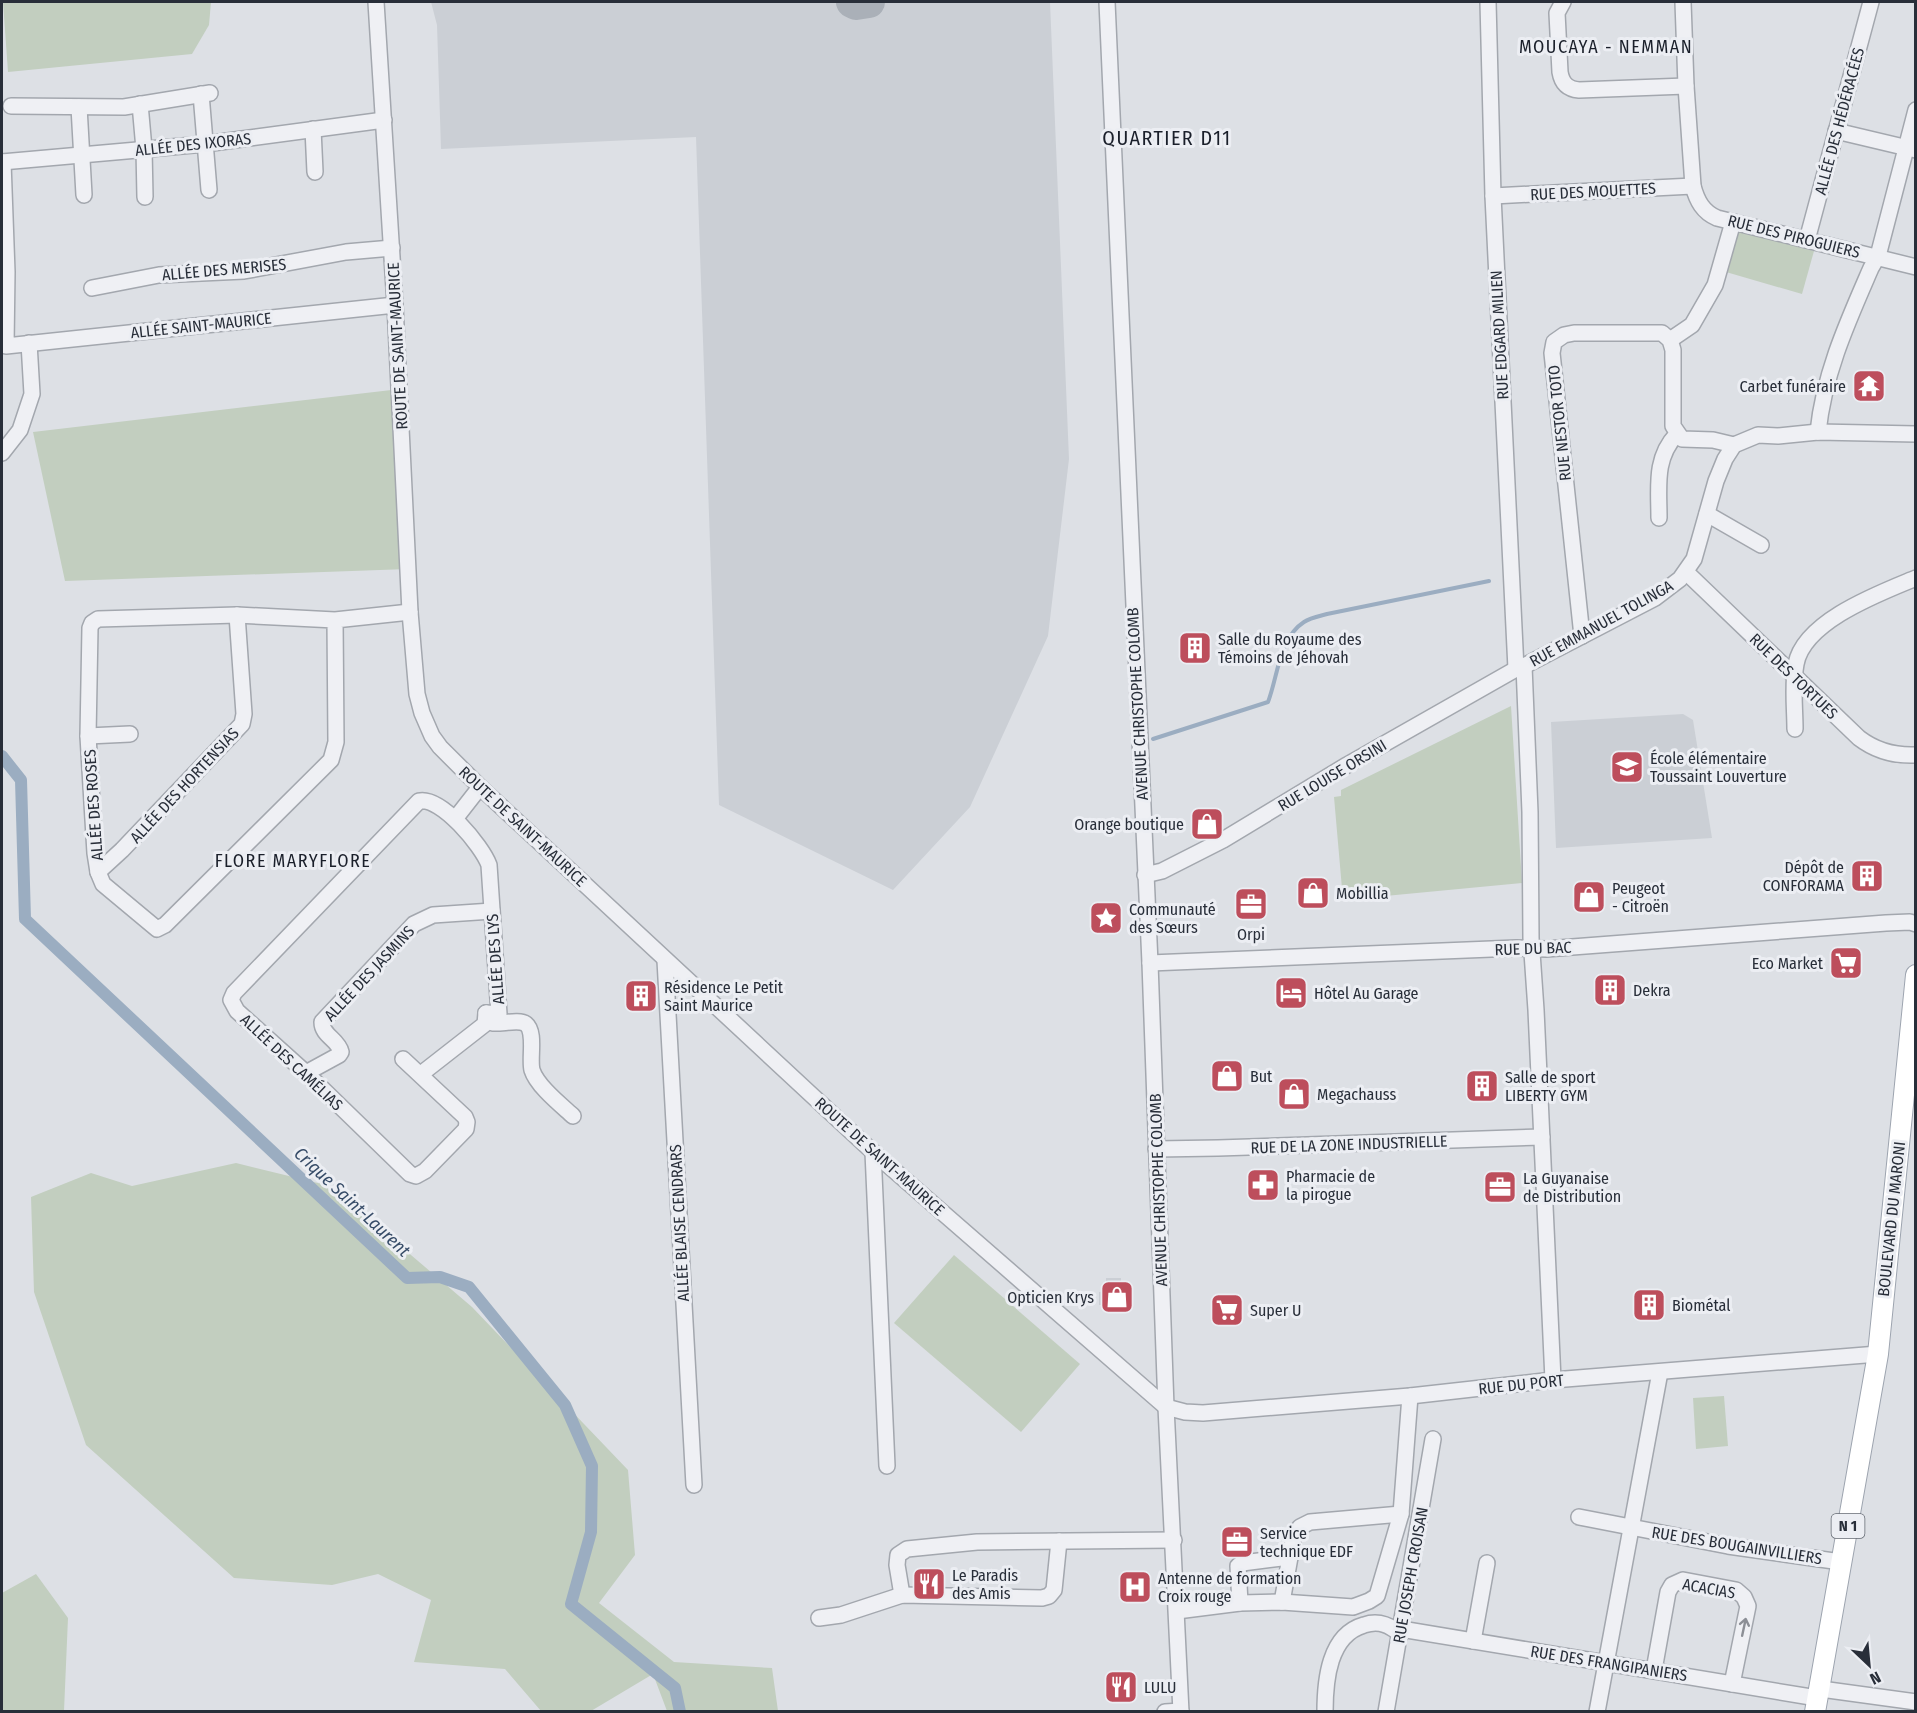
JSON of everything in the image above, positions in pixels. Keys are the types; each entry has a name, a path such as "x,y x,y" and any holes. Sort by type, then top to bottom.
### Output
{"main road":[{"name":"BOULEVARD DU MARONI","path":"1878,1354 1916,975"},
{"name":"N 1","path":"1818,1700 1878,1354"}],"street":[{"name":"ROUTE DE SAINT-MAURICE","path":"376,2 392,248 410,612 417,694 422,714 432,736 480,787 873,1152 1166,1407"},
{"name":"AVENUE CHRISTOPHE COLOMB","path":"1107,2 1150,963 1166,1407 1181,1711"},
{"name":"RUE EDGARD MILIEN","path":"1488,2 1493,196 1530,812 1532,949 1553,1380"},
{"path":"1563,2 1557,13 1560,72 1562,81 1568,87 1579,90 1686,86"},
{"name":"RUE DES PIROGUIERS","path":"1683,2 1693,186 1695,195 1704,210 1718,218 1916,267"},
{"name":"ALLÉE DES HÉDÉRACÉES","path":"1807,240 1871,2"},
{"path":"11,106 124,107 206,94 209,190"},
{"path":"140,104 145,197"},
{"path":"79,107 84,195"},
{"path":"1818,432 1825,387 1838,343 1878,256 1911,149 1916,110"},
{"name":"ALLÉE DES IXORAS","path":"2,162 206,144 384,120"},
{"path":"313,129 315,172"},
{"path":"1836,131 1911,149"},
{"name":"ALLÉE SAINT-MAURICE","path":"2,162 7,272 6,346 395,305"},
{"name":"RUE DES MOUETTES","path":"1493,196 1693,186"},
{"path":"1733,222 1715,285 1692,325 1670,340 1673,350 1673,426 1677,434 1682,439 1713,440 1734,445 1758,435 1778,436 1818,432 1916,434"},
{"name":"ALLÉE DES MERISES","path":"92,288 159,275 244,271 346,252 392,248"},
{"name":"RUE NESTOR TOTO","path":"1582,636 1552,346 1561,337 1574,333 1658,332 1670,340"},
{"path":"2,453 20,430 32,394 29,344"},
{"path":"1659,518 1661,458 1669,442 1677,434"},
{"name":"RUE EMMANUEL TOLINGA","path":"1520,668 1673,586 1686,572 1697,550 1716,481 1734,445"},
{"path":"1707,514 1761,545"},
{"name":"RUE DES TORTUES","path":"1686,572 1868,745 1888,753 1916,755"},
{"path":"1795,729 1796,663 1803,650 1823,626 1853,606 1916,578"},
{"name":"ALLÉE DES ROSES","path":"335,621 336,742 333,756 324,770 160,929 157,929 103,884 98,872 88,736 92,622 98,619 237,615 335,621 410,612"},
{"name":"ALLÉE DES HORTENSIAS","path":"98,872 122,850 242,724 244,714 237,615"},
{"name":"RUE LOUISE ORSINI","path":"1145,875 1162,871 1223,840 1347,765 1520,668"},
{"path":"88,736 130,734"},
{"path":"455,819 480,787"},
{"name":"ALLÉE DES CAMÉLIAS","path":"421,1074 465,1117 467,1124 465,1129 425,1171 416,1176 410,1174 235,1008 232,997 416,803 428,800 455,819"},
{"name":"ALLÉE DES LYS","path":"455,819 487,859 489,868 499,1014 486,1013 490,1022 493,1023 523,1023 527,1026 531,1034 533,1072 557,1102 573,1116"},
{"name":"ALLÉE DES JASMINS","path":"306,1073 341,1052 339,1046 322,1029 322,1022 414,924 433,915 492,911"},
{"name":"RUE DU BAC","path":"1150,963 1532,949 1886,923 1916,924"},
{"name":"ALLÉE BLAISE CENDRARS","path":"665,960 694,1485"},
{"path":"403,1059 421,1074 485,1024 486,1013"},
{"name":"RUE DE LA ZONE INDUSTRIELLE","path":"1156,1149 1542,1137"},
{"path":"873,1152 887,1466"},
{"name":"RUE DU PORT","path":"1166,1407 1185,1412 1203,1413 1410,1396 1553,1380 1878,1354"},
{"path":"1597,1712 1633,1528 1660,1372"},
{"path":"1177,1611 1282,1602 1353,1607 1374,1598 1380,1592 1401,1514 1410,1396"},
{"name":"RUE JOSEPH CROISAN","path":"1386,1712 1433,1439"},
{"path":"1282,1602 1294,1532 1305,1524 1401,1514"},
{"name":"RUE DES BOUGAINVILLIERS","path":"1579,1517 1728,1546 1841,1562"},
{"path":"902,1595 897,1565 898,1555 906,1550 976,1542 1174,1540"},
{"path":"819,1618 842,1615 902,1595 1042,1598 1049,1596 1054,1590 1059,1541"},
{"path":"1240,1604 1238,1566 1242,1563 1290,1557"},
{"path":"1473,1641 1487,1563"},
{"name":"ACACIAS","path":"1654,1670 1668,1592 1672,1585 1683,1580 1736,1590 1744,1597 1748,1606 1732,1684"},
{"name":"RUE DES FRANGIPANIERS","path":"1325,1712 1327,1676 1337,1647 1346,1635 1359,1626 1376,1622 1395,1630 1401,1629 1654,1670 1818,1700 1916,1702"},
{"path":"1165,1712 1181,1711"}],"shaded area":[{"path":"431,2 1050,2 1069,459 1048,636 970,807 893,890 719,805 696,137 441,149 437,25"},
{"name":"École élémentaire Toussaint Louverture","path":"1683,714 1693,720 1712,838 1556,848 1551,722"},
{"path":"1106,1278 1121,1278 1121,1304 1099,1305 1099,1292 1106,1291"}],"green space":[{"path":"3,2 211,2 209,25 192,54 8,72"},
{"path":"1739,231 1814,251 1802,294 1726,272"},
{"path":"400,389 408,569 65,581 33,432"},
{"path":"1511,706 1522,883 1343,900 1334,797 1341,796 1341,790"},
{"path":"236,1163 330,1186 472,1307 628,1470 635,1555 599,1603 674,1662 772,1668 778,1711 667,1711 653,1674 591,1711 541,1711 505,1669 414,1662 431,1600 378,1574 332,1585 234,1578 86,1445 34,1292 31,1197 91,1173 132,1186"},
{"path":"954,1255 1080,1364 1021,1432 894,1323"},
{"path":"1724,1396 1728,1446 1696,1449 1693,1398"},
{"path":"36,1574 68,1618 64,1711 2,1711 2,1593"}],"waterway":[{"path":"1153,739 1268,702 1284,647 1296,629 1306,621 1327,614 1489,581"},
{"name":"Crique Saint-Laurent","path":"2,756 21,780 25,919 407,1278 440,1277 469,1287 565,1405 592,1466 591,1532 571,1604 675,1688 680,1712"}],"taxiway":[{"path":"852,2 856,4 869,2"}],"place":[{"name":"Carbet funéraire","path":"1869,386"},
{"name":"Salle du Royaume des Témoins de Jéhovah","path":"1195,648"},
{"name":"École élémentaire Toussaint Louverture","path":"1627,767"},
{"name":"Orange boutique","path":"1207,824"},
{"name":"Dépôt de CONFORAMA","path":"1867,876"},
{"name":"Mobillia","path":"1313,893"},
{"name":"Peugeot - Citroën","path":"1589,897"},
{"name":"Orpi","path":"1251,904"},
{"name":"Communauté des Sœurs","path":"1106,918"},
{"name":"Eco Market","path":"1846,963"},
{"name":"Dekra","path":"1610,990"},
{"name":"Hôtel Au Garage","path":"1291,993"},
{"name":"Résidence Le Petit Saint Maurice","path":"641,996"},
{"name":"But","path":"1227,1076"},
{"name":"Salle de sport LIBERTY GYM","path":"1482,1086"},
{"name":"Megachauss","path":"1294,1094"},
{"name":"Pharmacie de la pirogue","path":"1263,1185"},
{"name":"La Guyanaise de Distribution","path":"1500,1187"},
{"name":"Opticien Krys","path":"1117,1297"},
{"name":"Biométal","path":"1649,1305"},
{"name":"Super U","path":"1227,1310"},
{"name":"Service technique EDF","path":"1237,1542"},
{"name":"Le Paradis des Amis","path":"929,1584"},
{"name":"Antenne de formation Croix rouge","path":"1135,1587"},
{"name":"LULU","path":"1121,1687"}],"district":[{"name":"MOUCAYA - NEMMAN","path":"1606,47"},
{"name":"QUARTIER D11","path":"1167,138"},
{"name":"FLORE MARYFLORE","path":"293,861"}]}
